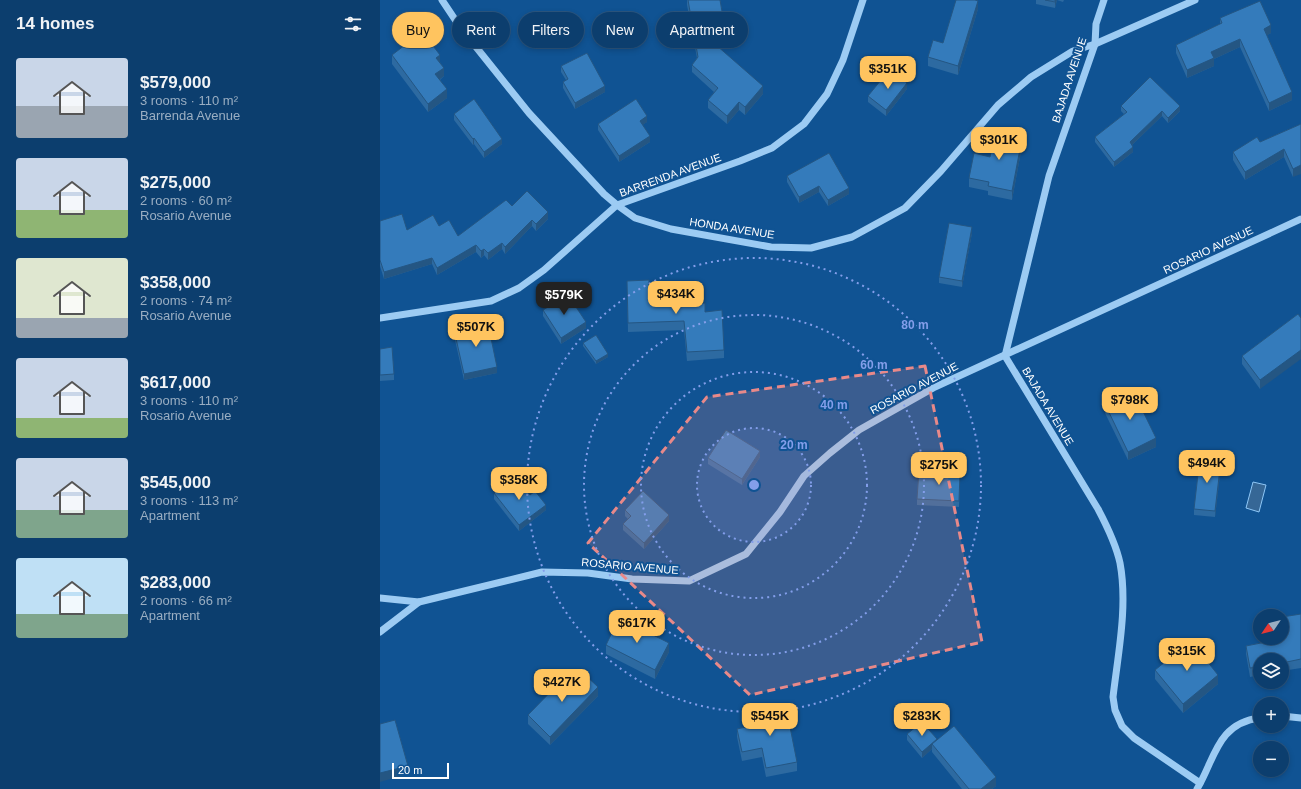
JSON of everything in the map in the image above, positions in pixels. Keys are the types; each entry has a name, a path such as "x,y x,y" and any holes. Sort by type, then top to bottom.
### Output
{"street":[{"name":"HONDA AVENUE","path":"442,0 460,27 529,113 604,194 635,218 671,229 771,247 811,248 852,237 905,208 941,171 983,120 1014,90 1031,77 1074,51 1095,44 1194,0"},
{"name":"BARRENDA AVENUE","path":"380,318 491,302 519,288 544,270 617,205 772,148 804,124 827,94 843,60 863,0"},
{"name":"BAJADA AVENUE","path":"1104,0 1096,24 1095,44 1049,176 1005,356 1098,509 1113,542 1120,562 1123,591 1122,614 1113,697 1115,710 1122,726 1134,738 1198,786"},
{"name":"ROSARIO AVENUE","path":"380,598 419,602 542,572 588,573 632,578 690,581 746,554 780,512 804,476 859,430 935,387 1301,219"},
{"path":"380,632 419,602"},
{"path":"1289,717 1301,718"},
{"path":"1198,786 1219,742 1228,732 1239,725 1253,720"}],"highlighted area":[{"path":"925,366 982,642 750,695 588,543 707,397"}],"water":[{"path":"1253,482 1266,485 1259,512 1246,508"}],"building":[{"path":"688,0 720,0 722,12 690,12"},
{"path":"956,0 978,1 958,66 928,57 933,40 943,43"},
{"path":"1260,1 1271,25 1264,29 1292,92 1269,103 1240,39 1211,52 1214,58 1187,70 1176,45 1222,23 1220,18"},
{"path":"401,48 435,48 440,55 436,58 444,68 435,74 447,89 428,104 392,55"},
{"path":"696,48 719,48 763,86 745,107 739,102 727,116 708,100 718,88 692,65 698,57"},
{"path":"587,53 605,86 575,103 563,82 568,79 561,66"},
{"path":"890,69 907,83 886,110 868,96"},
{"path":"1150,77 1180,106 1168,118 1162,111 1130,142 1133,147 1114,162 1095,137 1127,112 1121,106"},
{"path":"474,99 502,139 484,152 454,114"},
{"path":"636,99 647,116 640,121 650,136 619,156 598,124"},
{"path":"1301,124 1301,165 1293,169 1284,149 1245,172 1233,152 1257,137 1260,142"},
{"path":"996,127 1023,133 1012,191 988,186 989,182 969,178 974,153 990,157"},
{"path":"829,153 849,188 828,200 819,186 799,197 787,176"},
{"path":"527,191 548,212 536,224 532,220 505,247 502,243 488,253 484,249 481,251 476,245 437,268 432,258 384,272 380,260 380,221 402,214 407,230 433,215 439,226 449,220 458,236 506,200 512,206"},
{"path":"949,223 972,227 962,281 939,277"},
{"path":"649,280 649,286 673,285 673,305 705,303 705,312 722,310 724,350 687,352 684,321 628,323 627,281"},
{"path":"568,295 586,322 561,338 543,310"},
{"path":"1298,314 1301,318 1301,350 1260,380 1242,356"},
{"path":"487,319 497,367 464,374 455,334 474,330 472,322"},
{"path":"596,335 608,354 596,361 583,343"},
{"path":"392,347 394,374 380,375 380,349"},
{"path":"1133,391 1156,438 1128,452 1105,404"},
{"path":"726,430 760,451 742,479 708,458"},
{"path":"1200,457 1221,460 1215,511 1194,509"},
{"path":"919,470 960,473 959,501 917,499"},
{"path":"515,476 530,495 535,491 546,505 519,525 494,493"},
{"path":"643,491 669,515 644,543 623,524 631,516 625,510"},
{"path":"1301,614 1301,659 1289,662 1289,653 1253,653 1253,668 1250,668 1246,646 1253,645 1289,645 1289,616"},
{"path":"619,618 669,643 655,670 606,645"},
{"path":"1191,641 1218,675 1183,704 1155,670"},
{"path":"581,671 598,687 550,737 528,715 562,680 567,685"},
{"path":"786,707 797,762 766,768 762,748 742,752 737,729 755,725 752,713"},
{"path":"395,720 408,766 380,773 380,724"},
{"path":"922,722 937,739 922,752 907,734"},
{"path":"954,726 996,777 981,789 969,789 932,744"}]}
